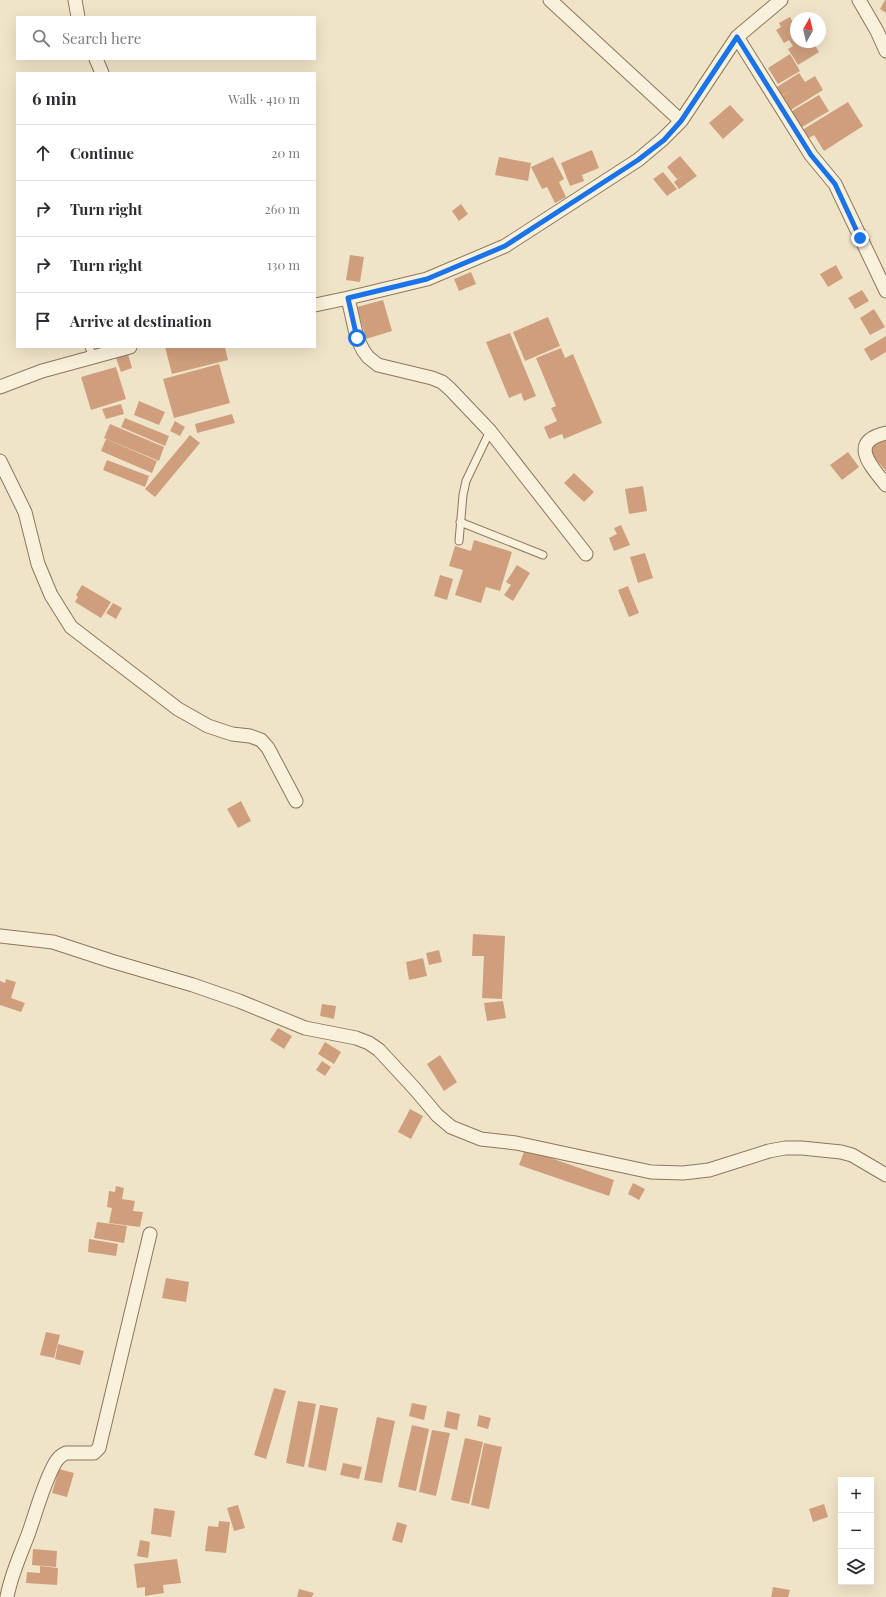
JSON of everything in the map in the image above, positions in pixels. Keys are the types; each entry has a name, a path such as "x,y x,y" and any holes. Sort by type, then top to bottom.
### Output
{"street":[{"path":"75,0 78,16"},
{"path":"550,0 681,121"},
{"path":"316,305 427,279 505,246 638,160 664,140 681,121 737,37 781,0"},
{"path":"859,0 877,31 886,51"},
{"path":"737,37 811,155 835,184 886,291"},
{"path":"96,60 102,72"},
{"path":"348,298 357,338 362,350 368,358 378,365 432,378 442,382 490,431 586,554"},
{"path":"0,387 91,352 122,348"},
{"path":"886,433 879,434 870,440 865,448 865,456 868,463 886,485"},
{"path":"0,461 25,512 38,564 51,596 71,627 178,709 208,726 232,734 250,736 261,740 268,748 296,801"},
{"path":"0,936 53,942 200,987 305,1028 356,1038 369,1043 379,1050 437,1115 451,1127 480,1139 516,1143 657,1172 683,1173 709,1170 769,1151 785,1148 802,1148 841,1152 852,1155 886,1175"},
{"path":"6,1589 47,1480 56,1461 62,1454 94,1453 99,1448 150,1234"}],"lane":[{"path":"459,542 460,522 466,481 490,431"},
{"path":"460,522 543,555"}],"building":[{"path":"886,0 886,13 880,9"},
{"path":"790,17 790,42 789,40 784,43 776,30 781,27 779,23"},
{"path":"817,48 819,52 798,65 788,49"},
{"path":"790,54 800,71 778,84 768,68"},
{"path":"799,73 805,82 815,76 823,90 789,111 780,97 793,89 779,97 774,89"},
{"path":"819,95 829,111 797,130 787,114"},
{"path":"848,102 863,126 824,151 814,135 804,141 799,132"},
{"path":"730,105 744,120 723,139 709,123"},
{"path":"592,150 599,168 582,175 584,181 570,186 561,163"},
{"path":"680,156 697,176 679,189 674,182 684,174 677,179 667,167"},
{"path":"499,157 531,163 528,181 495,175"},
{"path":"553,157 564,179 559,182 566,197 555,203 547,187 542,189 531,167"},
{"path":"663,172 677,189 667,196 653,179"},
{"path":"461,204 468,214 459,221 452,211"},
{"path":"350,255 364,257 360,282 346,280"},
{"path":"836,265 843,278 828,287 820,274"},
{"path":"471,272 476,284 459,291 454,279"},
{"path":"862,290 869,301 855,309 848,298"},
{"path":"383,300 392,331 366,339 357,307"},
{"path":"874,309 885,327 870,335 860,318"},
{"path":"548,317 560,346 525,361 513,332"},
{"path":"510,333 536,396 524,401 521,393 509,398 486,342"},
{"path":"886,336 886,352 871,361 864,349"},
{"path":"165,348 225,348 228,360 172,374"},
{"path":"561,348 565,358 573,354 602,423 564,439 562,434 549,439 544,427 557,421 551,408 556,406 536,358"},
{"path":"128,354 132,368 121,372 116,358"},
{"path":"219,364 230,403 174,418 163,379"},
{"path":"116,367 126,399 91,410 81,377"},
{"path":"139,401 165,412 159,425 134,415"},
{"path":"121,404 124,414 106,419 102,409"},
{"path":"232,414 235,423 197,433 195,424"},
{"path":"125,418 169,436 165,446 121,427"},
{"path":"175,421 185,427 180,436 170,431"},
{"path":"110,424 164,447 159,461 104,438"},
{"path":"190,435 200,443 155,497 145,489"},
{"path":"884,436 886,438 886,471 868,450"},
{"path":"106,439 157,461 152,473 101,451"},
{"path":"848,452 859,467 842,480 830,465"},
{"path":"107,460 149,476 145,487 103,470"},
{"path":"574,473 594,492 584,502 564,483"},
{"path":"643,486 647,511 629,514 625,489"},
{"path":"621,525 630,545 614,551 609,538 617,534 614,528"},
{"path":"474,540 512,552 500,591 486,587 481,603 455,595 463,570 449,566 455,546 471,551"},
{"path":"645,553 653,578 638,583 630,557"},
{"path":"517,565 530,573 513,601 504,595 511,585 506,582"},
{"path":"440,575 453,579 447,600 434,596"},
{"path":"82,585 111,602 101,618 75,602 78,597 76,595"},
{"path":"628,586 639,613 629,617 618,590"},
{"path":"113,603 122,608 116,619 106,613"},
{"path":"241,801 251,821 238,828 227,809"},
{"path":"473,934 505,936 502,999 482,998 484,956 472,956"},
{"path":"439,950 442,962 429,965 426,953"},
{"path":"423,958 427,976 409,980 406,962"},
{"path":"6,979 16,982 11,998 25,1003 21,1012 0,1005 0,981 5,983"},
{"path":"503,1001 506,1018 487,1021 484,1003"},
{"path":"322,1004 336,1006 334,1019 320,1016"},
{"path":"278,1028 292,1036 284,1049 270,1040"},
{"path":"325,1042 341,1052 334,1064 318,1054"},
{"path":"440,1055 457,1082 444,1091 427,1064"},
{"path":"322,1061 331,1067 325,1076 316,1070"},
{"path":"410,1109 423,1116 411,1139 398,1132"},
{"path":"525,1149 614,1180 609,1196 519,1165"},
{"path":"633,1183 645,1189 639,1200 628,1194"},
{"path":"116,1186 124,1188 122,1199 135,1201 133,1211 143,1212 140,1227 109,1223 112,1208 107,1207 109,1191 115,1192"},
{"path":"97,1222 127,1226 124,1243 94,1238"},
{"path":"89,1239 118,1244 116,1256 88,1252"},
{"path":"166,1278 189,1282 186,1302 162,1298"},
{"path":"46,1332 60,1335 54,1358 40,1355"},
{"path":"58,1344 84,1351 80,1365 55,1359"},
{"path":"274,1388 286,1391 266,1459 254,1455"},
{"path":"298,1401 316,1404 304,1467 286,1463"},
{"path":"412,1403 427,1406 424,1420 409,1416"},
{"path":"320,1405 338,1408 326,1471 308,1467"},
{"path":"447,1411 460,1414 457,1430 444,1427"},
{"path":"479,1415 491,1418 488,1429 477,1426"},
{"path":"377,1417 395,1421 382,1483 364,1480"},
{"path":"412,1425 429,1429 416,1491 398,1487"},
{"path":"432,1430 450,1433 436,1496 419,1492"},
{"path":"465,1438 483,1442 469,1504 451,1500"},
{"path":"484,1443 502,1447 489,1509 471,1505"},
{"path":"343,1463 362,1467 359,1479 340,1475"},
{"path":"59,1469 74,1473 67,1497 52,1493"},
{"path":"824,1504 828,1517 813,1522 809,1509"},
{"path":"238,1505 245,1528 234,1531 227,1508"},
{"path":"154,1508 175,1511 171,1537 151,1534"},
{"path":"219,1521 230,1522 226,1553 205,1551 208,1526 218,1527"},
{"path":"397,1522 407,1525 402,1543 392,1540"},
{"path":"140,1540 150,1542 148,1558 137,1556"},
{"path":"33,1549 57,1551 56,1567 32,1565"},
{"path":"177,1559 181,1583 163,1585 164,1593 145,1596 145,1587 137,1588 134,1564"},
{"path":"40,1566 58,1568 57,1585 26,1583 27,1572 40,1573"},
{"path":"773,1587 790,1590 788,1597 771,1597"},
{"path":"299,1589 314,1593 312,1597 297,1597"}],"route":[{"path":"357,338 348,298 427,279 505,246 638,160 664,140 681,121 737,37 811,155 835,184 860,238"}]}
